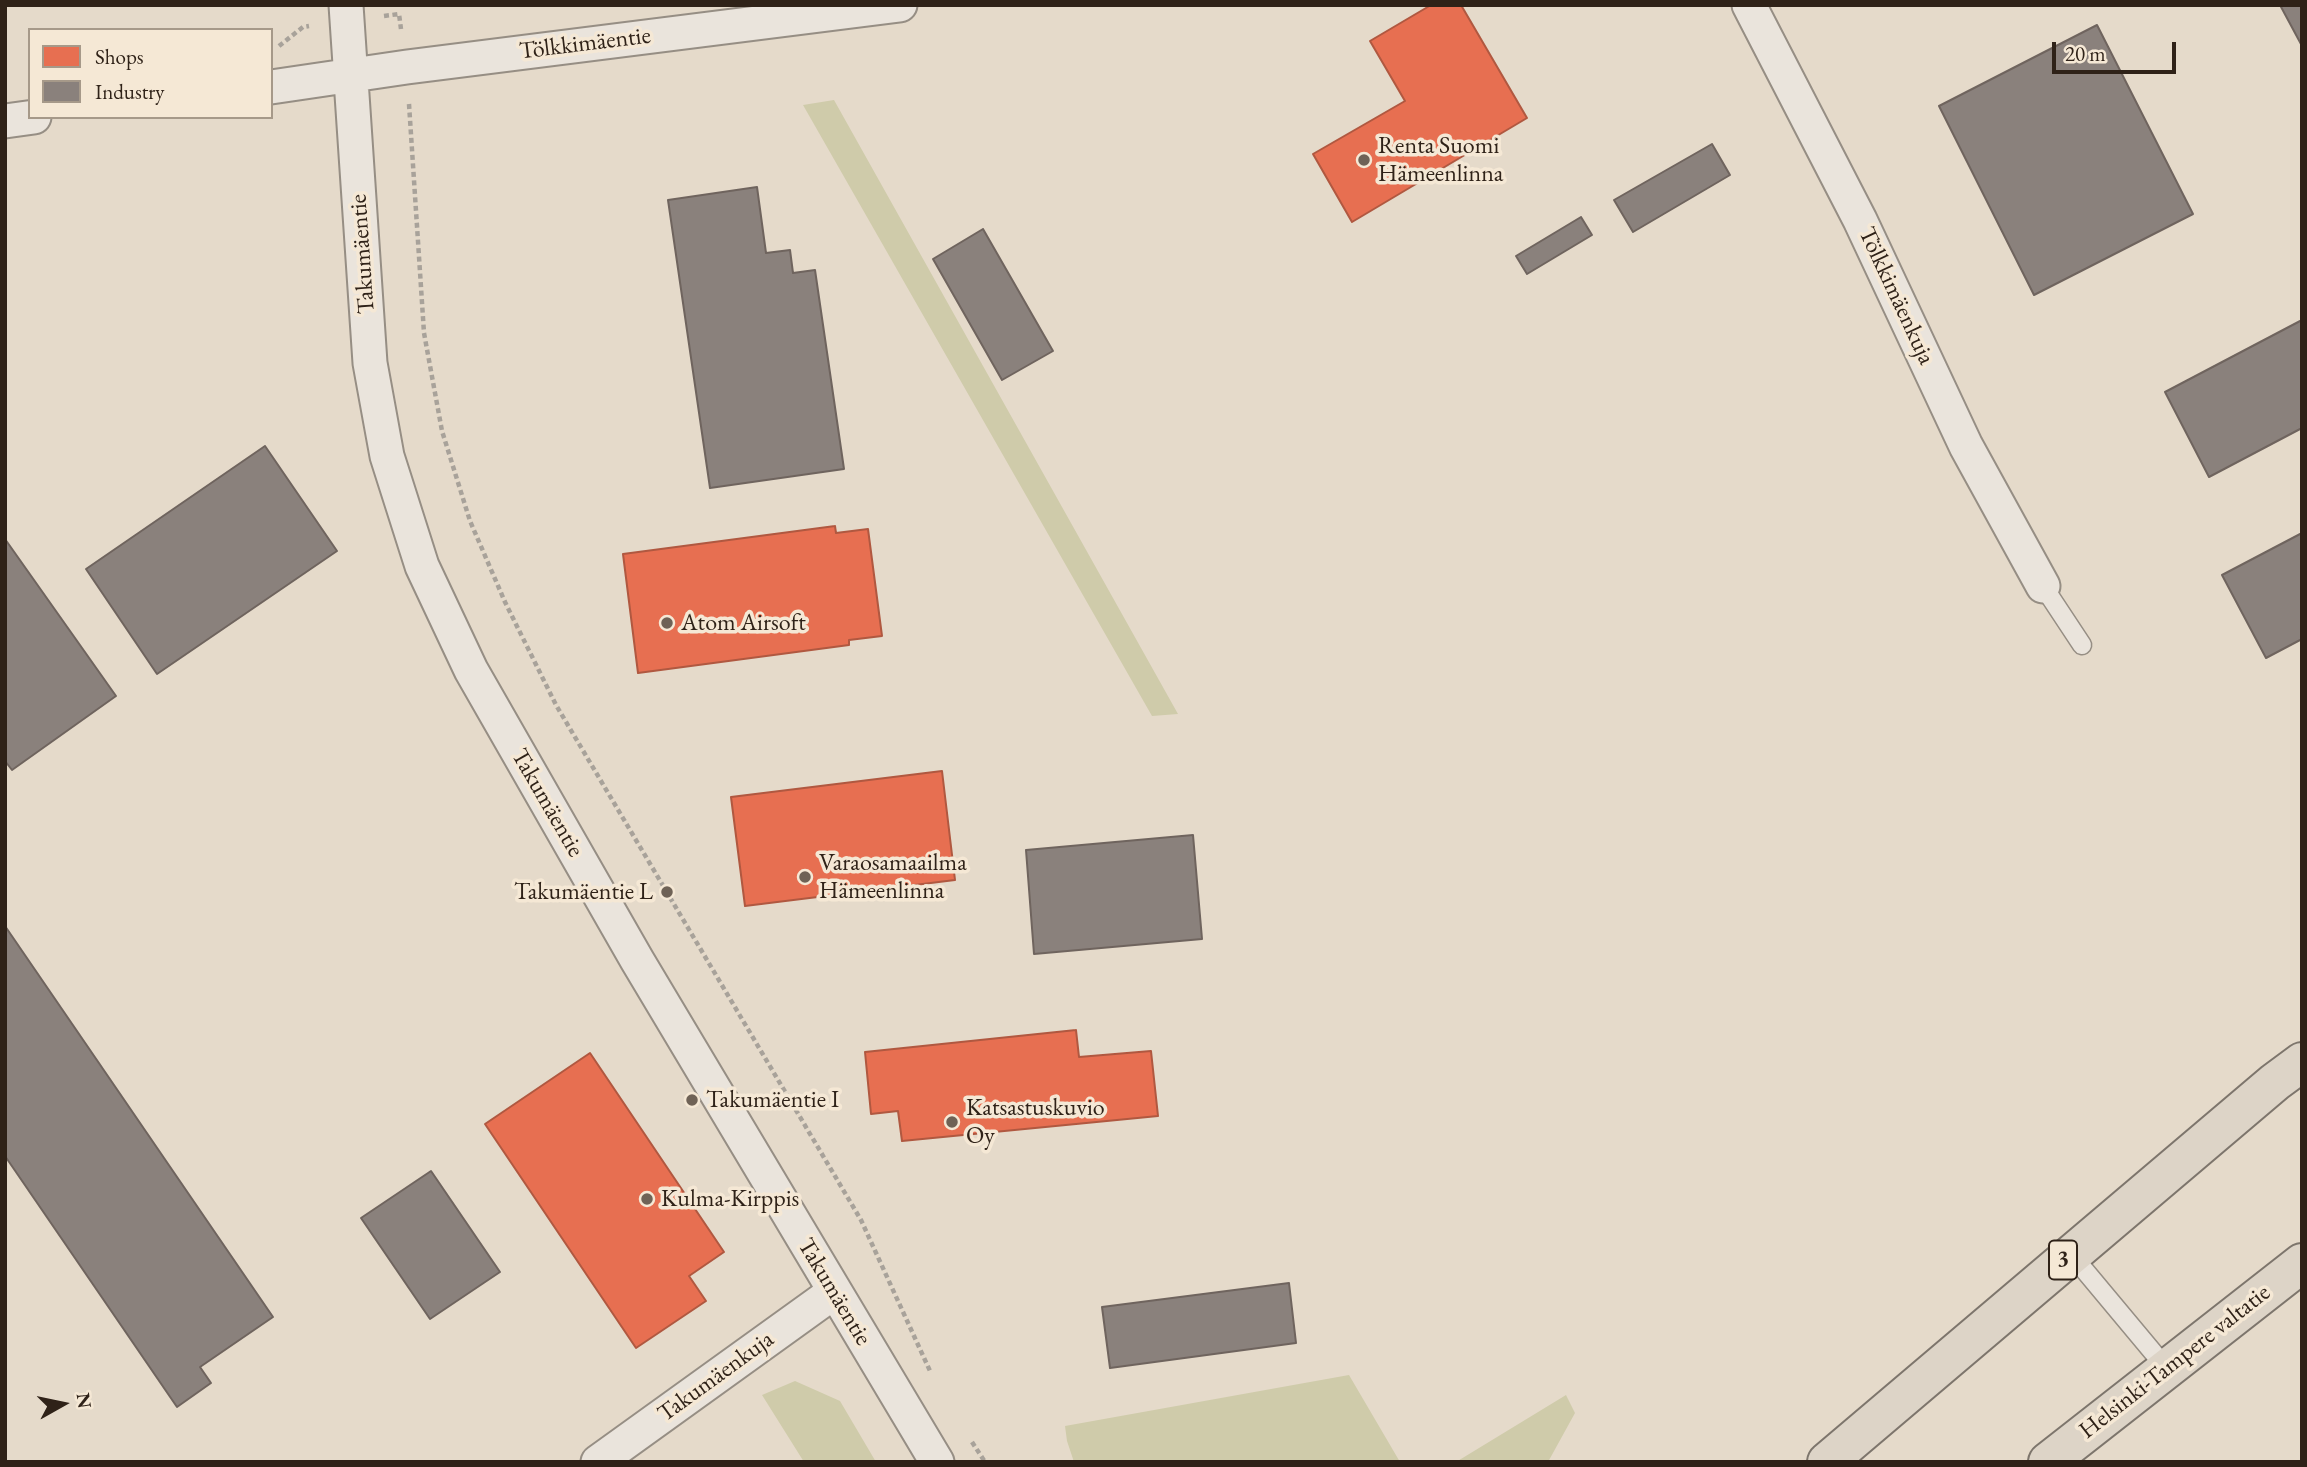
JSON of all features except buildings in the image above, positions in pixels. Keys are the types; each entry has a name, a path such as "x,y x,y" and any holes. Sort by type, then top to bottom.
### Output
{"highway":[{"name":"3","path":"1826,1462 2302,1062"},
{"name":"Helsinki-Tampere valtatie","path":"2049,1462 2302,1263"}],"street":[{"name":"Tölkkimäentie","path":"273,87 407,67 900,5"},
{"name":"Tölkkimäenkuja","path":"1749,5 1860,219 1966,446 2043,586"},
{"name":"Takumäentie","path":"346,13 370,363 387,456 422,566 478,682 637,960 937,1462"},
{"path":"5,121 28,118"},
{"name":"Takumäenkuja","path":"598,1462 834,1292"}],"lane":[{"path":"2043,586 2081,645"},
{"path":"2071,1254 2167,1369"}],"path":[{"path":"273,47 279,46 303,27 346,13 398,14 407,67 424,332 442,431 470,521 505,602 556,705 862,1220 934,1380"},
{"path":"970,1438 985,1462"}],"shaded area":[{"path":"834,100 1178,714 1152,716 803,105"},
{"path":"1349,1375 1400,1462 1074,1462 1067,1441 1065,1426"},
{"path":"795,1381 840,1401 876,1462 804,1462 762,1395"},
{"path":"1566,1395 1575,1413 1548,1462 1456,1462"}],"place":[{"name":"Renta Suomi Hämeenlinna","path":"1364,160"},
{"name":"Atom Airsoft","path":"667,623"},
{"name":"Varaosamaailma Hämeenlinna","path":"805,877"},
{"name":"Takumäentie L","path":"667,892"},
{"name":"Takumäentie I","path":"692,1100"},
{"name":"Katsastuskuvio Oy","path":"952,1122"},
{"name":"Kulma-Kirppis","path":"647,1199"}]}
